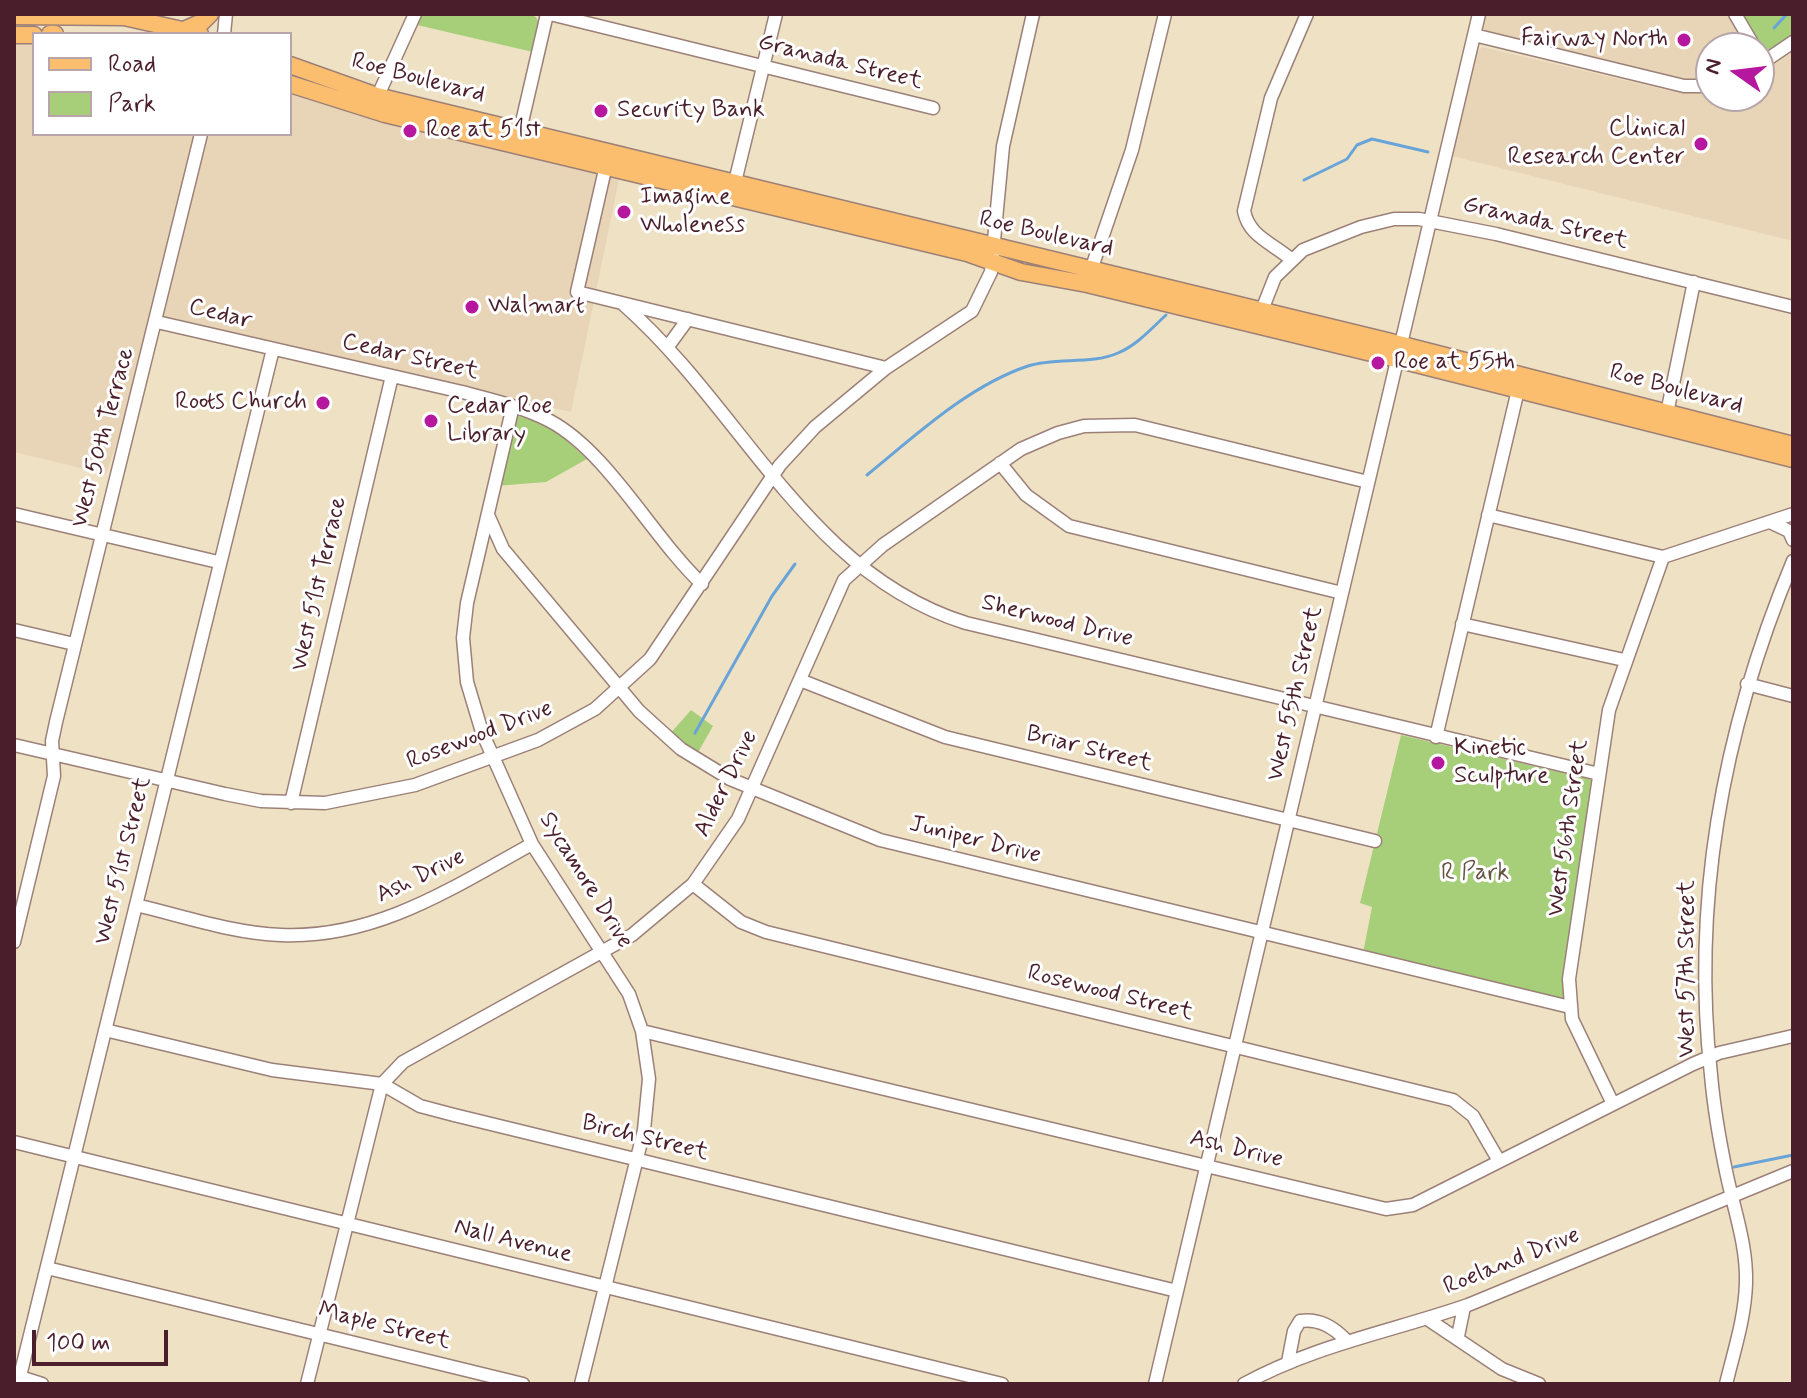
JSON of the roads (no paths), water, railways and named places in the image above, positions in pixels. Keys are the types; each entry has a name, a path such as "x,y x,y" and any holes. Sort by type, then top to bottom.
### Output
{"main road":[{"path":"14,16 124,17 193,32 210,14"},
{"name":"Roe Boulevard","path":"292,66 375,103"},
{"name":"Roe Boulevard","path":"292,84 991,254 1021,272 1089,278 1262,310 1518,390 1793,459"},
{"name":"Roe Boulevard","path":"1089,278 1793,445"}],"street":[{"path":"375,103 415,14"},
{"path":"518,139 549,14"},
{"name":"Granada Street","path":"549,14 933,108"},
{"path":"732,191 776,14"},
{"name":"Rosewood Drive","path":"14,745 249,799 291,803 355,799 393,792 559,730 620,688 650,659 774,475 815,427 886,368 972,311 985,290 1003,146 1033,14"},
{"path":"1089,278 1132,150 1165,14"},
{"path":"1262,310 1275,277 1292,260 1254,234 1247,224 1244,211 1271,98 1307,14"},
{"name":"West 55th Street","path":"1155,1384 1479,14"},
{"path":"1735,14 1746,32"},
{"path":"1474,35 1684,86 1695,86"},
{"path":"1775,53 1793,42"},
{"name":"West 50th Terrace","path":"14,942 54,776 54,731 74,644 157,322 201,136"},
{"path":"607,161 577,292 886,368"},
{"name":"Granada Street","path":"1292,260 1303,250 1361,227 1394,219 1430,220 1793,307"},
{"path":"1667,413 1694,282"},
{"name":"Sherwood Drive","path":"624,305 669,345 840,551 902,597 966,623 1599,774"},
{"path":"669,345 688,319"},
{"name":"Cedar","path":"157,322 273,349"},
{"name":"Cedar Street","path":"273,349 513,406 553,423 587,450 702,584"},
{"name":"West 51st Street","path":"19,1381 218,562 273,349"},
{"name":"West 51st Terrace","path":"291,803 392,376"},
{"path":"1436,737 1518,390"},
{"name":"Sycamore Drive","path":"513,406 467,603 465,668 492,757 532,844 629,994 642,1031 649,1079 649,1103 637,1160 581,1384"},
{"name":"Alder Drive","path":"382,1084 403,1062 645,927 693,884 724,844 752,789 844,580 883,545 1037,440 1058,433 1112,424 1135,425 1368,482"},
{"path":"1000,463 1026,495 1069,526 1342,593"},
{"path":"14,514 218,562"},
{"path":"1488,515 1631,546 1663,557 1793,514"},
{"name":"Juniper Drive","path":"488,515 503,549 620,688 681,749 752,789 880,840 1570,1007"},
{"path":"1767,522 1778,523 1789,531 1793,540"},
{"path":"478,555 503,549"},
{"name":"West 56th Street","path":"1613,1104 1580,1038 1570,1007 1569,979 1609,710 1624,660 1663,557"},
{"name":"West 57th Street","path":"1726,1384 1746,1284 1742,1233 1719,1136 1709,1060 1706,944 1713,844 1727,761 1747,684 1793,561"},
{"path":"1462,624 1624,660"},
{"path":"14,630 74,644"},
{"name":"Briar Street","path":"800,680 945,737 1375,841"},
{"path":"1747,684 1793,696"},
{"name":"Ash Drive","path":"136,905 251,932 301,935 345,931 406,913 532,844"},
{"name":"Rosewood Street","path":"693,884 741,922 766,932 1453,1100 1473,1116 1499,1161"},
{"name":"Birch Street","path":"105,1030 272,1070 382,1084 420,1106 1177,1291"},
{"name":"Ash Drive","path":"642,1031 1386,1209 1400,1209 1693,1064 1709,1060 1719,1053 1793,1036"},
{"path":"307,1384 382,1084"},
{"name":"Nall Avenue","path":"14,1142 1002,1384"},
{"name":"Roeland Drive","path":"1244,1384 1288,1362 1346,1340 1429,1320 1464,1307 1793,1171"},
{"name":"Maple Street","path":"47,1268 523,1384"},
{"path":"1458,1336 1464,1307"},
{"path":"1288,1362 1294,1331 1300,1321 1309,1319 1333,1327 1346,1340"},
{"path":"1429,1320 1458,1336 1502,1369 1539,1384"},
{"path":"19,1381 42,1384"}],"waterway":[{"path":"1774,28 1787,14"},
{"path":"1304,180 1347,159 1357,145 1372,139 1428,152"},
{"path":"867,475 943,413 984,386 1039,363 1108,357 1138,341 1166,315"},
{"path":"695,733 772,596 795,564"},
{"path":"1734,1167 1793,1155"}],"place":[{"name":"Fairway North","path":"1684,40"},
{"name":"Security Bank","path":"601,111"},
{"name":"Roe at 51st","path":"410,131"},
{"name":"Clinical Research Center","path":"1701,144"},
{"name":"Imagine Wholeness","path":"624,212"},
{"name":"Walmart","path":"472,307"},
{"name":"Roe at 55th","path":"1378,363"},
{"name":"Roots Church","path":"323,403"},
{"name":"Cedar Roe Library","path":"431,421"},
{"name":"Kinetic Sculpture","path":"1438,763"}],"park label":[{"name":"R Park","path":"1475,874"}]}
